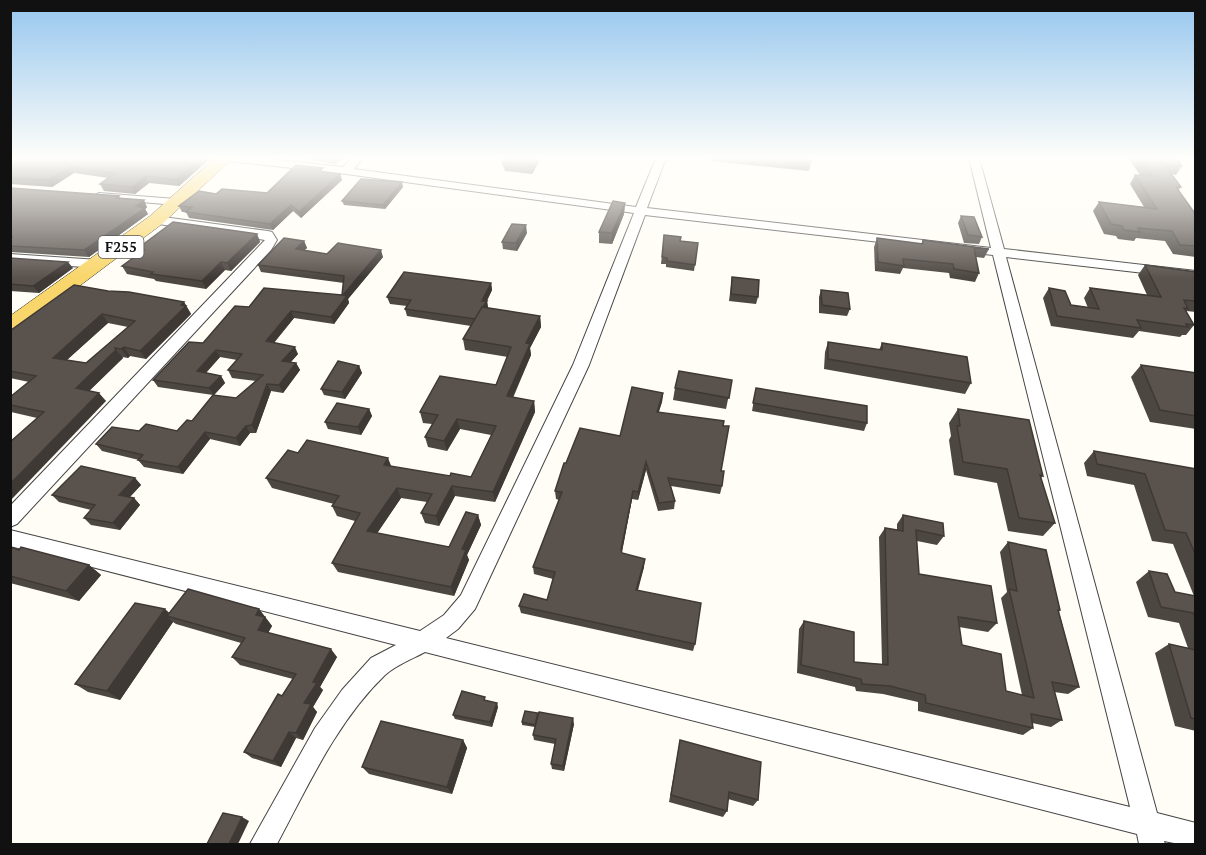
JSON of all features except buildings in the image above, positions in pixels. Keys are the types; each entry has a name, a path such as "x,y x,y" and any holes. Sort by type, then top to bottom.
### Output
{"main road":[{"name":"F255","path":"10,327 99,264 181,198"}],"street":[{"path":"122,198 176,202"},
{"path":"544,198 1196,275"},
{"path":"262,844 323,736 350,698 379,666 422,642 451,622 477,585 581,365 645,198"},
{"path":"984,198 1149,834"},
{"path":"10,519 267,248 271,240 268,235 156,220"},
{"path":"10,258 99,264"},
{"path":"10,538 422,642 1149,834 1196,836"}]}
